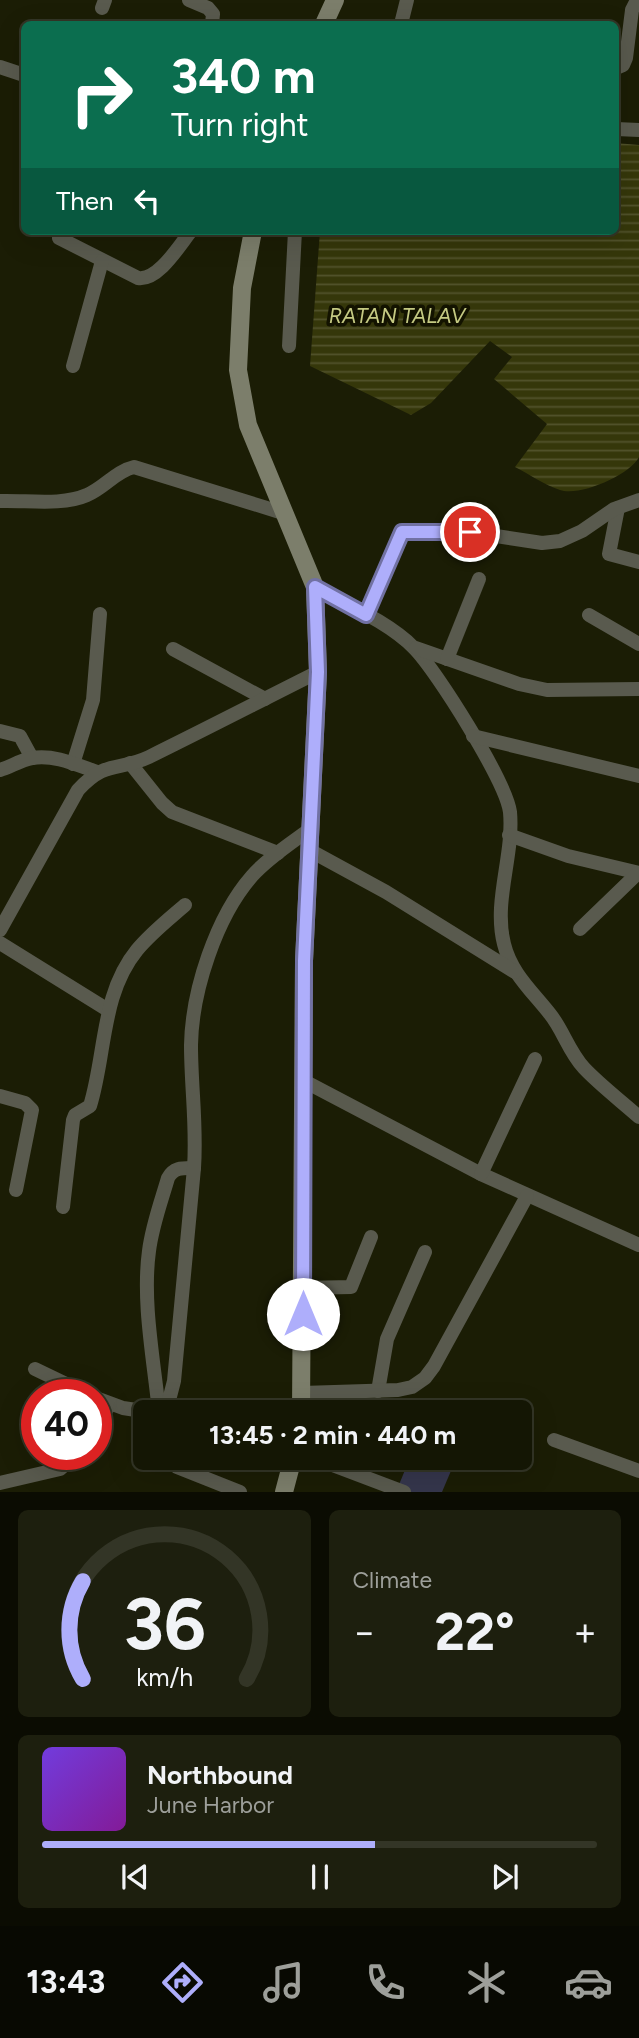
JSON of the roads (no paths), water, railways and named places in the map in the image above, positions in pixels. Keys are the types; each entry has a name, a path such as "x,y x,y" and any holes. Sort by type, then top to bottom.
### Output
{"street":[{"path":"189,0 208,8 213,14 212,21"},
{"path":"325,21 335,0"},
{"path":"402,21 407,0"},
{"path":"619,67 626,58 632,10 637,0"},
{"path":"0,67 21,74"},
{"path":"619,129 639,130"},
{"path":"59,238 138,278 146,279 155,274 188,235"},
{"path":"252,235 242,288 238,370 248,425 315,587 318,672 304,961 302,1400"},
{"path":"289,346 295,235"},
{"path":"73,366 102,261"},
{"path":"0,500 77,498 93,492 125,470 134,467 283,513"},
{"path":"366,615 402,532 470,532 542,543 560,541 582,531 618,508 639,500"},
{"path":"618,508 609,554 639,562"},
{"path":"447,659 479,579"},
{"path":"315,587 366,615 414,648 519,684 547,690 639,689"},
{"path":"73,764 93,700 100,614"},
{"path":"589,615 639,644"},
{"path":"414,648 473,736 502,787 510,812 508,863 501,917 504,944 515,972"},
{"path":"173,649 265,698"},
{"path":"0,930 78,790 97,772 145,759 318,672"},
{"path":"0,731 20,736 32,758"},
{"path":"473,736 639,776"},
{"path":"0,771 32,758 49,758 97,772"},
{"path":"130,763 172,812 278,853"},
{"path":"169,1400 174,1381 197,1133 191,1078 191,1041 199,988 214,942 231,906 251,877 310,830"},
{"path":"509,835 568,856 638,873"},
{"path":"309,850 386,892 515,972 552,1016 582,1066 639,1117"},
{"path":"580,929 638,873"},
{"path":"63,1207 73,1120 75,1115 90,1105 108,1010 117,986 135,952 186,905"},
{"path":"0,943 108,1010"},
{"path":"481,1174 535,1059"},
{"path":"304,1081 481,1174 639,1245"},
{"path":"0,1096 25,1103 32,1110 16,1190"},
{"path":"158,1400 147,1293 149,1250 168,1178 172,1171 179,1168 194,1168"},
{"path":"302,1393 398,1390 412,1387 429,1372 527,1196"},
{"path":"303,1288 351,1287 371,1237"},
{"path":"378,1391 387,1339 425,1252"},
{"path":"36,1369 56,1379"},
{"path":"112,1405 133,1409"},
{"path":"554,1440 639,1471"},
{"path":"0,1483 56,1470"},
{"path":"185,1470 240,1492"},
{"path":"284,1492 290,1470"},
{"path":"346,1470 404,1492"}],"water":[{"name":"RATAN TALAV","path":"619,143 639,145 639,457 626,471 603,483 568,491 548,485 515,467 547,424 494,379 512,357 490,341 431,403 411,415 310,366 320,235 619,235"}]}
